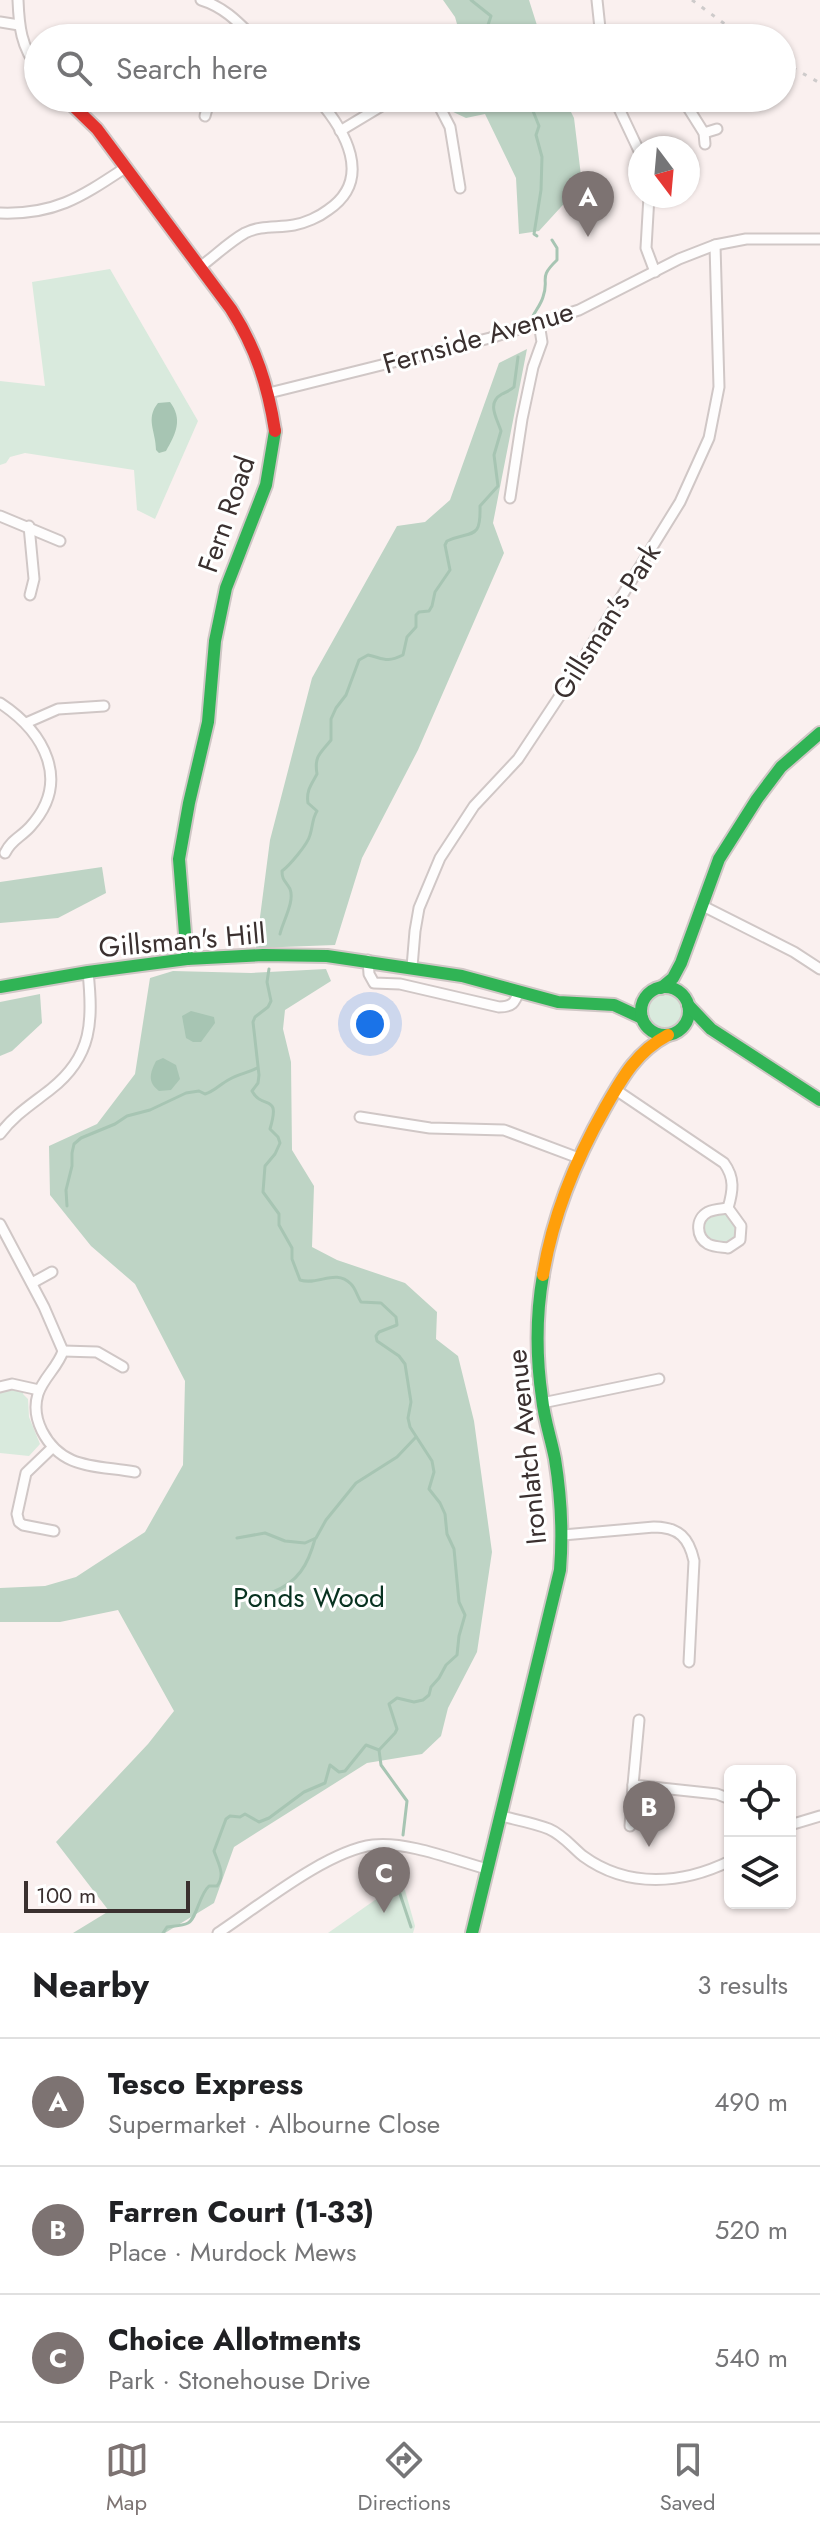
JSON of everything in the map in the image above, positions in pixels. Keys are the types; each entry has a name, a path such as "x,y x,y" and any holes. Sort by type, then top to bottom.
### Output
{"street":[{"path":"18,0 24,45"},
{"path":"201,0 215,2 240,24"},
{"path":"597,0 600,24"},
{"path":"0,22 19,25"},
{"name":"Fern Road","path":"79,112 97,129 247,334 269,393 276,434 266,485 226,588 215,641 208,722 179,859 187,959"},
{"path":"205,116 206,112"},
{"path":"200,267 246,233 269,226 295,225 321,215 336,205 346,193 353,172 351,153 327,112"},
{"path":"340,131 372,112"},
{"path":"442,112 450,127 460,188"},
{"path":"621,112 632,136"},
{"path":"691,112 704,133 705,144"},
{"path":"704,133 717,129"},
{"path":"0,213 28,214 61,206 125,168"},
{"path":"648,208 646,248 655,272"},
{"name":"Fernside Avenue","path":"269,393 539,323 592,304 715,245 746,239 820,239"},
{"name":"Gillsman's Park","path":"412,967 419,908 440,858 474,806 518,759 573,677 680,502 709,438 719,387 715,245"},
{"path":"510,498 522,419 533,367 542,342 539,323"},
{"path":"0,516 60,541"},
{"path":"29,526 34,591"},
{"path":"0,703 26,723 39,741 48,759 52,785 49,796 30,826 10,843 5,853"},
{"path":"26,723 58,709 104,706"},
{"path":"614,1005 647,995 673,978 719,859 781,767 820,733"},
{"path":"701,905 794,952 820,969"},
{"name":"Gillsman's Hill","path":"0,987 187,959 327,956 462,976 558,1002 614,1005 643,1021"},
{"path":"368,960 369,974 374,983 400,984 499,1007 509,1007 516,1001 519,991"},
{"path":"673,1033 687,1020 679,981 681,963"},
{"path":"0,1134 22,1110 53,1087 79,1058 90,1032 92,1007 88,972"},
{"path":"661,988 673,988 711,1029 820,1100"},
{"path":"639,1052 643,1041 642,1006 647,995"},
{"path":"643,1021 655,1033 673,1033 691,1027 711,1029"},
{"name":"Ironlatch Avenue","path":"472,1933 555,1598 563,1535 556,1465 542,1403 538,1341 541,1279 550,1233 576,1157 639,1052 673,1033"},
{"path":"616,1090 724,1163 731,1173 733,1185 728,1208 741,1226 740,1240 728,1248 701,1238 698,1223 702,1217 707,1212 728,1208"},
{"path":"360,1117 445,1130 504,1130 576,1157"},
{"path":"0,1224 32,1283 63,1351"},
{"path":"32,1283 52,1272"},
{"path":"63,1351 97,1352 123,1367"},
{"path":"63,1351 39,1390 35,1406 38,1422 52,1448 68,1460 135,1472"},
{"path":"542,1403 659,1379"},
{"path":"0,1387 12,1384 39,1390"},
{"path":"52,1448 26,1473 17,1514 18,1521 23,1525 54,1531"},
{"path":"563,1535 654,1527 666,1527 679,1533 690,1545 694,1561 689,1662"},
{"path":"630,1826 639,1720"},
{"path":"633,1785 724,1797"},
{"path":"501,1816 551,1830 603,1867 642,1880 668,1881 724,1864"},
{"path":"796,1823 820,1816"},
{"path":"218,1933 331,1857 372,1845 407,1848 487,1869"}],"shaded area":[{"path":"110,269 198,421 155,519 137,510 134,470 25,453 10,457 0,465 0,381 45,386 32,282"},
{"path":"170,402 177,426 166,451 159,453 156,450 152,414 158,403"},
{"path":"665,993 677,999 683,1011 677,1023 665,1029 653,1023 647,1011 653,999"},
{"path":"191,1011 214,1017 215,1023 201,1042 186,1038 182,1016"},
{"path":"163,1058 176,1065 180,1079 171,1090 159,1091 151,1081 151,1073 156,1061"},
{"path":"716,1211 729,1215 739,1228 738,1237 727,1245 711,1241 704,1233 702,1221"},
{"path":"24,1391 28,1399 29,1417 40,1444 29,1456 0,1453 0,1392"},
{"path":"403,1883 415,1926 413,1933 328,1933 375,1900"}],"green space":[{"path":"443,0 529,0 537,24 457,24"},
{"path":"453,112 571,112 582,184 539,231 519,234 516,178 485,114 466,118"},
{"path":"527,349 493,523 504,553 418,750 362,858 335,945 256,948 270,840 312,678 397,526 425,522 450,500 499,363"},
{"path":"102,867 106,893 58,918 0,923 0,882"},
{"name":"Ponds Wood","path":"326,969 331,981 285,1010 283,1029 291,1062 292,1150 314,1186 312,1247 337,1260 405,1283 437,1312 436,1339 458,1356 474,1421 492,1552 477,1652 448,1708 441,1736 422,1754 367,1763 234,1847 214,1903 165,1933 73,1933 109,1911 56,1842 148,1744 174,1711 118,1610 60,1622 0,1622 0,1588 45,1586 76,1577 145,1532 183,1465 185,1381 135,1284 91,1246 50,1195 49,1146 97,1124 135,1074 150,978 173,971 251,973"},
{"path":"40,994 42,1023 12,1051 0,1056 0,1002"}],"waterway":[{"path":"471,0 491,16 488,24"},
{"path":"533,112 539,126 536,135 542,157 541,190 534,234 537,236"},
{"path":"533,316 545,291 546,275 557,260 557,248 552,240"},
{"path":"280,934 291,899 282,871 310,835 317,811 308,803 308,795 317,774 317,759 331,740 331,719 346,695 359,660 368,655 389,660 403,655 407,637 416,627 416,615 429,611 435,592 450,570 445,545 447,541 477,530 480,506 498,486 494,455 501,431 494,406 497,398 514,387 518,357"},
{"path":"163,1933 167,1927 188,1923 209,1886 217,1886 220,1882 220,1869 214,1851 226,1819 245,1814 259,1822 269,1818 304,1792 325,1783 330,1765 339,1772 345,1771 366,1745 379,1750 397,1729 389,1704 397,1698 414,1702 429,1695 446,1665 457,1655 465,1615 459,1602 454,1549 447,1534 445,1514 429,1489 434,1472 432,1461 410,1427 411,1402 405,1364 377,1341 379,1332 397,1325 396,1317 381,1303 361,1302 353,1286 345,1279 300,1280 292,1259 292,1248 279,1225 279,1214 263,1192 265,1166 280,1143 270,1129 272,1106 252,1091 259,1075 253,1022 271,1001 267,982 269,969"},
{"path":"67,1206 66,1190 72,1153 74,1144 81,1138 186,1093 209,1093 233,1077 257,1068"},
{"path":"237,1538 265,1533 285,1541 305,1543 316,1538 326,1520 356,1483 397,1457 416,1437"},
{"path":"273,1592 301,1572 315,1539"},
{"path":"379,1750 381,1765 407,1801 403,1835"},
{"path":"398,1860 399,1891 411,1927"}],"railway":[{"path":"692,0 725,24"},
{"path":"796,70 820,83"}],"traffic: fast":[{"path":"187,959 179,859 208,722 215,641 226,588 266,485 275,431"},
{"path":"661,988 673,978 681,963 719,859 781,767 820,733"},
{"path":"0,987 187,959 327,956 462,976 558,1002 614,1005 642,1018"},
{"path":"665,987 682,994 689,1011 682,1028 665,1035 648,1028 641,1011 648,994 665,987"},
{"path":"688,1005 711,1029 820,1100"},
{"path":"472,1933 560,1570 559,1487 543,1406 539,1367 538,1321 543,1275"}],"traffic: slow":[{"path":"543,1275 559,1209 594,1128 631,1067 647,1049 668,1035"}],"traffic: jam":[{"path":"79,112 97,129 231,309 260,368 275,431"}],"place":[{"name":"Tesco Express","path":"588,237"},
{"name":"Farren Court (1-33)","path":"649,1847"},
{"name":"Choice Allotments","path":"384,1913"}]}
